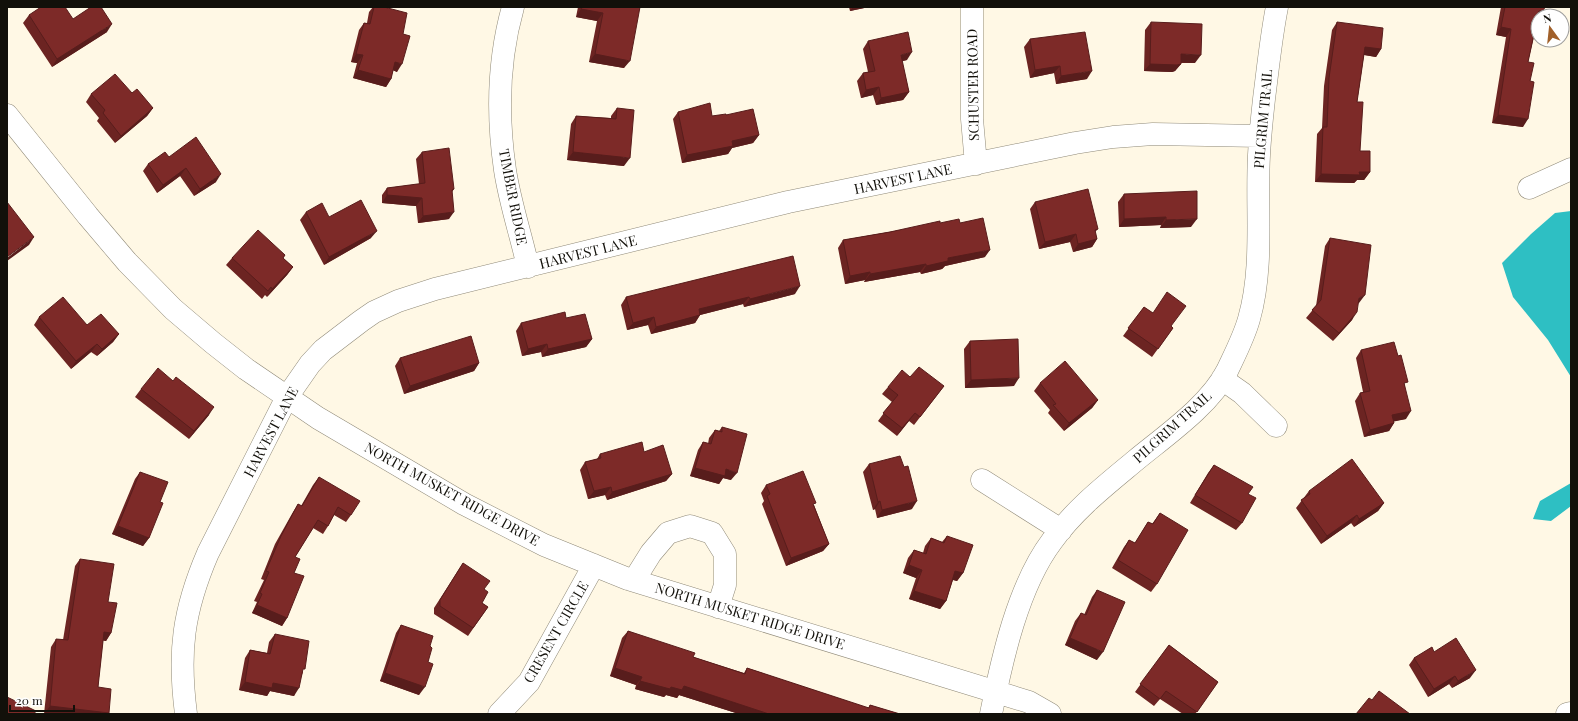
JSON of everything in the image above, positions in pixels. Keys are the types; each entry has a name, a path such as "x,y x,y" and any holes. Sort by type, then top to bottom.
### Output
{"street":[{"name":"TIMBER RIDGE","path":"513,7 502,61 500,122 505,170 528,267"},
{"name":"SCHUSTER ROAD","path":"972,7 972,119 976,164"},
{"name":"PILGRIM TRAIL","path":"991,714 1018,608 1036,567 1051,541 1098,492 1208,398 1222,379 1241,341 1249,319 1254,295 1258,255 1260,136 1271,34 1277,7"},
{"name":"NORTH MUSKET RIDGE DRIVE","path":"7,114 88,216 127,262 173,309 246,369 318,418 464,504 544,545 628,579 1029,702 1050,714"},
{"name":"HARVEST LANE","path":"186,714 182,668 183,640 187,612 198,575 208,553 287,397 310,364 323,350 374,312 398,301 435,289 788,202 1075,143 1113,137 1153,134 1260,136"},
{"path":"1529,188 1571,169"},
{"path":"1222,379 1242,393 1276,426"},
{"path":"982,480 1061,530"},
{"path":"628,579 636,577 668,533 690,526 712,533 725,554 725,585 718,607"},
{"name":"CRESENT CIRCLE","path":"499,714 529,682 594,565"},
{"path":"1567,714 1571,713"}],"water":[{"path":"1571,211 1571,377 1548,340 1513,297 1502,263 1555,213"},
{"path":"1571,483 1571,506 1551,521 1533,519 1540,501"}],"building":[{"path":"41,7 65,7 73,19 91,7 101,7 112,24 57,59 29,15"},
{"path":"374,7 384,7 407,13 403,34 410,36 402,64 395,62 391,79 358,70 363,55 356,54 364,23 370,24"},
{"path":"582,7 640,7 630,61 595,54 603,13 581,9"},
{"path":"1505,7 1545,7 1530,8 1531,48 1528,62 1534,63 1530,81 1534,82 1528,119 1498,115 1511,29 1501,27"},
{"path":"1151,22 1202,24 1201,55 1181,54 1181,64 1177,65 1150,64"},
{"path":"1337,22 1383,28 1381,49 1365,47 1357,102 1363,102 1360,151 1370,151 1370,172 1359,172 1360,175 1321,174 1323,127 1327,127 1329,78"},
{"path":"908,32 912,52 901,55 909,92 881,98 879,87 866,90 863,73 875,71 868,41"},
{"path":"1085,32 1092,71 1061,76 1060,66 1035,70 1030,39"},
{"path":"115,74 132,93 137,89 153,108 121,136 103,113 105,110 91,94"},
{"path":"710,103 712,116 726,115 753,109 759,135 732,141 733,146 687,155 678,112"},
{"path":"617,108 634,110 630,158 573,152 576,116 616,119"},
{"path":"196,137 221,174 200,189 186,168 163,185 148,164 165,152 169,157"},
{"path":"449,148 454,189 452,190 454,212 423,216 422,198 387,195 387,188 425,183 422,152"},
{"path":"1088,189 1098,229 1095,230 1097,239 1078,244 1076,234 1045,242 1035,202"},
{"path":"1197,191 1197,219 1166,220 1166,217 1124,219 1124,194"},
{"path":"361,200 377,231 329,257 306,212 322,203 329,217"},
{"path":"7,202 34,237 7,257"},
{"path":"983,218 990,250 948,258 948,261 926,266 926,264 850,276 843,240 940,221 940,223 959,219 960,223"},
{"path":"258,230 285,255 283,258 293,267 272,289 271,287 268,291 232,258"},
{"path":"1330,238 1371,245 1365,295 1359,298 1357,312 1339,333 1312,310 1321,300"},
{"path":"793,256 800,286 750,299 749,297 699,309 700,315 656,327 654,317 633,323 626,297"},
{"path":"1167,292 1186,306 1171,326 1173,328 1158,349 1128,328 1144,307 1153,313"},
{"path":"63,297 87,325 101,314 119,334 102,349 97,344 76,361 39,317"},
{"path":"565,312 566,318 585,314 592,339 548,349 547,344 528,349 521,323"},
{"path":"471,336 479,363 410,386 400,358"},
{"path":"1018,339 1019,378 971,380 970,341"},
{"path":"1394,342 1398,356 1401,355 1408,382 1404,383 1411,411 1392,415 1394,423 1370,430 1360,393 1370,391 1361,350"},
{"path":"1065,361 1098,400 1069,423 1053,405 1056,404 1040,383"},
{"path":"919,367 944,386 920,417 915,413 902,428 883,413 898,395 888,387 902,370 910,377"},
{"path":"158,368 173,381 176,377 214,407 194,431 141,389"},
{"path":"722,427 747,434 737,473 726,469 725,476 695,468 703,442 711,444 715,430 722,432"},
{"path":"642,442 644,452 663,445 672,474 612,492 611,487 594,491 585,462 601,458 600,454"},
{"path":"900,456 904,467 908,466 917,501 882,510 880,501 878,502 869,464"},
{"path":"1352,459 1384,503 1359,519 1357,515 1327,536 1301,500 1310,494 1309,491"},
{"path":"1214,465 1253,487 1248,494 1256,498 1242,523 1195,495"},
{"path":"803,471 816,503 813,504 829,544 791,558 767,496 770,494 766,485"},
{"path":"140,472 168,482 160,502 163,503 149,538 118,526"},
{"path":"319,477 360,501 351,515 338,507 328,526 318,520 295,557 300,559 294,573 304,576 287,618 257,605 262,594 260,593 269,572 266,571 281,536 298,504 302,506"},
{"path":"1160,513 1188,530 1157,584 1118,560 1129,540 1135,543 1148,522 1153,524"},
{"path":"947,536 973,545 963,573 955,571 946,601 914,591 922,570 909,565 914,550 926,554 931,538 944,543"},
{"path":"80,559 114,564 108,602 117,603 111,633 104,632 98,687 111,689 109,713 50,706 56,639 68,640"},
{"path":"463,563 490,581 484,589 488,592 482,603 488,607 473,628 440,606 440,600"},
{"path":"1097,590 1125,602 1103,652 1070,638 1081,613 1086,615"},
{"path":"401,625 433,636 430,646 432,648 428,662 433,664 425,687 385,673"},
{"path":"628,631 695,653 693,657 745,674 747,668 869,708 870,705 900,714 769,714 684,686 682,690 671,687 670,689 640,681 642,677 615,668"},
{"path":"275,634 309,641 305,669 303,669 299,688 273,683 272,688 245,682 250,650 270,654"},
{"path":"1456,638 1476,670 1458,681 1455,676 1434,689 1414,658 1432,647 1434,652"},
{"path":"1169,645 1218,682 1197,712 1166,691 1160,699 1140,684"},
{"path":"1379,691 1410,714 1356,714 1369,698 1372,700"},
{"path":"7,697 36,711 34,714 7,714"}]}
